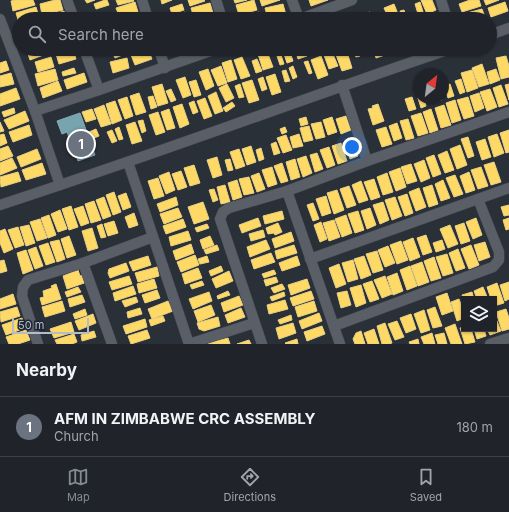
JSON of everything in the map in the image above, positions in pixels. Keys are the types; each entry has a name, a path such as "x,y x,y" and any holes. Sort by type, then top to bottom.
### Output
{"street":[{"path":"67,0 71,12"},
{"path":"142,0 146,12"},
{"path":"216,0 220,12"},
{"path":"292,0 297,12"},
{"path":"319,12 352,0"},
{"path":"441,0 445,12"},
{"path":"0,19 12,51"},
{"path":"497,32 509,28"},
{"path":"14,56 35,111 60,185"},
{"path":"87,56 99,90"},
{"path":"161,56 165,68"},
{"path":"35,111 197,56"},
{"path":"0,205 128,162 342,85 429,56"},
{"path":"342,85 367,161"},
{"path":"262,344 220,219 223,212 229,208 287,191 367,161 509,112"},
{"path":"128,162 189,344 254,323"},
{"path":"310,259 509,188"},
{"path":"287,191 340,344"},
{"path":"334,326 493,267 499,260 499,252 478,199"},
{"path":"38,344 22,296 23,287 28,280 83,263 153,237"},
{"path":"83,263 112,344"},
{"path":"490,344 509,338"}],"building: Homes":[{"path":"33,0 35,5 13,11 11,1"},
{"path":"60,0 63,10 55,12 41,12 40,4"},
{"path":"85,0 95,0 87,3"},
{"path":"107,0 109,5 96,9 94,4"},
{"path":"116,0 133,0 134,1 118,5"},
{"path":"161,0 172,0 162,4"},
{"path":"188,0 204,0 205,1 190,6"},
{"path":"234,0 247,0 235,3"},
{"path":"254,0 257,10 250,12 238,12 236,5"},
{"path":"260,0 280,0 262,6"},
{"path":"309,0 328,0 311,6"},
{"path":"421,0 432,0 436,10 426,12"},
{"path":"470,0 479,0 481,6 462,12 459,4"},
{"path":"484,0 499,0 486,5"},
{"path":"135,2 138,12 118,12 116,8"},
{"path":"420,2 423,12 417,12 415,4"},
{"path":"505,2 508,11 497,15 497,12 489,12 488,8"},
{"path":"210,3 213,12 192,12 191,8"},
{"path":"182,4 184,10 171,12 170,8"},
{"path":"283,4 285,12 266,12 265,8"},
{"path":"394,4 397,12 386,12 384,8"},
{"path":"36,7 38,12 19,12"},
{"path":"482,9 483,12 471,12"},
{"path":"29,56 41,56 30,60"},
{"path":"57,56 75,56 76,59 59,64"},
{"path":"131,56 151,56 152,59 135,65"},
{"path":"259,56 269,56 273,67 263,70"},
{"path":"277,56 281,56 284,64 280,65"},
{"path":"285,56 291,56 293,61 287,63"},
{"path":"297,56 307,56 298,59"},
{"path":"321,56 328,75 318,79 311,60"},
{"path":"324,56 334,56 338,66 329,69"},
{"path":"336,56 348,56 352,68 342,71"},
{"path":"506,56 509,66 509,77 501,79 496,58"},
{"path":"51,57 54,67 38,72 35,62"},
{"path":"242,57 250,76 241,79 234,60"},
{"path":"127,58 129,68 113,73 110,62"},
{"path":"257,59 262,71 256,73 252,61"},
{"path":"231,60 237,79 228,82 222,63"},
{"path":"6,61 9,70 0,73 0,63"},
{"path":"308,61 312,73 309,74 304,62"},
{"path":"482,64 489,84 479,87 472,68"},
{"path":"221,66 227,83 218,86 211,70"},
{"path":"293,66 297,77 293,79 289,68"},
{"path":"74,68 76,73 63,76 62,72"},
{"path":"55,69 58,80 38,86 35,74"},
{"path":"208,69 214,86 206,90 199,72"},
{"path":"496,69 500,80 490,84 487,72"},
{"path":"286,70 290,81 285,82 282,71"},
{"path":"472,70 478,88 467,92 461,73"},
{"path":"11,73 14,84 0,87 0,76"},
{"path":"84,73 87,82 67,89 64,80"},
{"path":"275,74 281,92 272,95 266,77"},
{"path":"185,77 191,95 183,98 176,80"},
{"path":"263,77 267,89 262,91 258,79"},
{"path":"461,79 465,92 460,94 455,81"},
{"path":"196,80 201,95 194,97 189,82"},
{"path":"252,80 259,100 249,103 242,83"},
{"path":"58,81 62,91 43,98 40,88"},
{"path":"162,84 168,103 158,106 152,87"},
{"path":"227,84 234,98 226,102 219,88"},
{"path":"240,84 244,97 239,98 235,86"},
{"path":"449,84 454,96 449,98"},
{"path":"509,84 509,100 505,85"},
{"path":"501,85 508,104 499,107 493,88"},
{"path":"16,88 20,99 0,106 0,94"},
{"path":"171,89 176,100 171,102 166,91"},
{"path":"490,89 497,107 487,111 480,92"},
{"path":"216,92 223,111 215,114 208,96"},
{"path":"139,93 146,112 136,115 130,96"},
{"path":"479,93 484,108 475,112 470,96"},
{"path":"153,96 157,107 151,109 148,97"},
{"path":"127,97 133,116 125,119 118,100"},
{"path":"412,97 413,104 416,109 409,111 405,99"},
{"path":"468,97 474,116 464,119 457,100"},
{"path":"205,98 212,116 204,119 197,101"},
{"path":"455,100 461,120 452,123 446,104 449,104 449,102"},
{"path":"115,101 122,120 112,124 106,104"},
{"path":"194,101 198,112 193,114 189,103"},
{"path":"232,102 235,106 226,112 223,108"},
{"path":"182,104 189,124 180,128 173,107"},
{"path":"378,104 384,121 373,125 368,109 373,108 372,106"},
{"path":"420,104 426,104 426,106 421,108"},
{"path":"104,105 111,124 101,127 94,109"},
{"path":"444,105 451,125 441,128 435,108"},
{"path":"14,108 15,113 4,117 2,112"},
{"path":"92,109 96,119 86,122 82,112"},
{"path":"169,109 175,128 167,130 161,112"},
{"path":"431,109 438,130 430,133 423,112"},
{"path":"25,111 29,121 9,129 4,120"},
{"path":"158,112 165,132 156,135 149,115"},
{"path":"421,113 428,133 418,136 411,116"},
{"path":"346,116 351,130 341,134 336,119"},
{"path":"306,117 308,124 301,126 299,119"},
{"path":"332,117 337,132 328,135 323,120"},
{"path":"408,119 414,138 406,140 400,121"},
{"path":"143,120 146,131 142,133 138,121"},
{"path":"0,122 4,131 0,132"},
{"path":"135,122 142,141 132,144 126,125"},
{"path":"321,122 325,137 316,139 311,124"},
{"path":"397,123 402,138 394,141 389,126"},
{"path":"29,125 32,135 13,142 9,132"},
{"path":"309,126 313,140 304,142 300,128"},
{"path":"119,127 123,139 119,140 115,129"},
{"path":"285,127 287,132 282,134 280,129"},
{"path":"386,127 392,144 382,147 376,130"},
{"path":"96,129 99,136 92,139 89,132"},
{"path":"112,130 117,141 112,143 107,132"},
{"path":"509,130 509,152 506,153 500,133"},
{"path":"4,134 7,143 0,146 0,135"},
{"path":"299,134 303,146 293,148 290,137"},
{"path":"497,134 504,153 494,157 488,137"},
{"path":"286,135 292,150 283,153 277,138"},
{"path":"468,137 474,156 468,158 461,139"},
{"path":"352,139 358,156 350,159 344,142"},
{"path":"485,139 491,157 482,160 476,142"},
{"path":"276,142 280,153 274,155 271,144"},
{"path":"341,143 347,161 338,164 332,146"},
{"path":"460,145 467,165 457,169 450,149"},
{"path":"8,146 13,156 0,161 0,149"},
{"path":"251,146 256,162 247,165 242,149"},
{"path":"329,147 335,165 327,168 320,150"},
{"path":"261,148 264,159 259,161 256,150"},
{"path":"37,149 41,159 21,167 17,157"},
{"path":"239,149 245,166 236,169 230,152"},
{"path":"447,151 454,170 445,173 438,155"},
{"path":"317,153 323,169 315,172 310,155"},
{"path":"434,155 441,174 433,177 426,158"},
{"path":"306,156 312,173 303,177 297,159"},
{"path":"217,157 222,175 213,178 207,160"},
{"path":"12,158 17,168 0,175 0,163"},
{"path":"230,159 233,170 228,171 225,160"},
{"path":"295,159 300,177 291,180 286,162"},
{"path":"424,160 430,178 421,182 414,164"},
{"path":"494,162 501,182 491,185 484,165"},
{"path":"42,163 46,174 26,180 22,170"},
{"path":"282,163 288,181 281,183 274,166"},
{"path":"411,164 417,181 407,184 401,167"},
{"path":"194,165 200,183 190,186 184,168"},
{"path":"272,167 277,184 268,187 262,170"},
{"path":"481,167 488,186 478,189 471,170"},
{"path":"400,168 406,187 396,191 389,172"},
{"path":"181,171 187,187 178,190 172,174"},
{"path":"18,172 21,181 1,187 0,177"},
{"path":"169,172 175,190 166,194 159,176"},
{"path":"469,172 475,190 466,193 460,176"},
{"path":"259,173 265,189 257,192 251,176"},
{"path":"387,173 393,192 383,195 377,177"},
{"path":"455,175 463,194 454,197 446,178"},
{"path":"249,177 254,193 244,195 239,179"},
{"path":"158,178 164,196 154,199 148,181"},
{"path":"374,179 380,197 371,200 364,182"},
{"path":"237,180 242,197 233,200 228,183"},
{"path":"443,180 450,198 441,201 435,184"},
{"path":"361,181 368,200 359,203 352,185"},
{"path":"225,185 230,202 221,204 217,187"},
{"path":"432,185 438,204 429,207 423,188"},
{"path":"349,186 356,205 347,208 340,189"},
{"path":"419,188 426,207 416,211 409,192"},
{"path":"214,189 218,200 213,202 209,190"},
{"path":"337,190 344,210 334,214 327,193"},
{"path":"114,192 121,212 113,215 106,195"},
{"path":"126,193 131,207 123,210 118,196"},
{"path":"407,194 413,213 405,216 398,197"},
{"path":"326,196 331,213 322,216 316,199"},
{"path":"104,197 111,216 103,219 96,200"},
{"path":"176,197 178,205 160,212 157,204"},
{"path":"395,197 402,216 392,220 385,200"},
{"path":"94,201 101,220 91,223 85,204"},
{"path":"203,202 209,219 194,224 188,207"},
{"path":"383,202 389,220 380,224 373,205"},
{"path":"313,203 319,219 313,221 307,205"},
{"path":"509,205 509,215 504,216 501,207"},
{"path":"71,206 78,227 69,230 62,209"},
{"path":"83,206 89,223 81,226 74,209"},
{"path":"178,208 182,217 164,224 160,214"},
{"path":"370,208 376,225 367,229 361,211"},
{"path":"60,210 67,229 58,232 51,214"},
{"path":"282,211 284,219 265,224 263,216"},
{"path":"358,211 364,230 355,233 348,214"},
{"path":"134,213 138,225 129,228 125,217"},
{"path":"49,215 56,235 48,238 41,218"},
{"path":"346,215 352,233 342,237 335,219"},
{"path":"258,218 261,226 242,233 239,225"},
{"path":"476,218 482,235 473,239 466,222"},
{"path":"509,218 509,229 506,230 503,220"},
{"path":"40,219 47,238 37,241 30,222"},
{"path":"183,219 186,227 166,234 163,226"},
{"path":"334,220 340,237 329,241 323,223"},
{"path":"114,221 118,233 108,236 104,224"},
{"path":"321,222 327,239 320,242 314,225"},
{"path":"278,223 282,232 275,235 274,233 268,234 266,228"},
{"path":"464,223 470,241 461,244 455,226"},
{"path":"102,224 106,237 101,238 97,226"},
{"path":"207,224 209,228 197,232 195,228"},
{"path":"29,225 35,243 26,246 20,227"},
{"path":"450,225 458,244 448,248 440,229"},
{"path":"18,227 24,245 15,248 8,230"},
{"path":"92,228 98,248 88,251 82,231"},
{"path":"5,229 13,249 4,253 0,243 0,231"},
{"path":"263,230 265,237 251,241 249,234"},
{"path":"188,231 191,240 171,246 169,237"},
{"path":"291,232 294,241 275,248 272,239"},
{"path":"426,235 432,252 423,255 417,238"},
{"path":"69,236 76,255 67,258 61,239"},
{"path":"210,236 214,245 203,249 200,240"},
{"path":"413,238 420,257 410,261 403,242"},
{"path":"59,240 65,259 57,262 50,242"},
{"path":"266,240 270,249 250,257 247,247"},
{"path":"442,240 445,249 436,252 433,243"},
{"path":"401,241 408,260 397,264 390,245"},
{"path":"485,242 490,257 479,261 474,245"},
{"path":"48,243 55,262 46,265 39,246"},
{"path":"191,244 194,253 176,260 173,251"},
{"path":"217,245 219,250 206,254 204,250"},
{"path":"294,245 297,253 277,259 275,251"},
{"path":"471,245 479,265 469,269 461,249"},
{"path":"388,246 395,263 385,267 378,250"},
{"path":"36,247 43,266 35,269 28,250"},
{"path":"458,249 465,268 456,271 449,253"},
{"path":"26,250 33,270 23,274 17,253"},
{"path":"377,251 383,270 373,273 366,254"},
{"path":"271,253 275,262 254,269 251,260"},
{"path":"447,254 453,273 443,276 436,257"},
{"path":"195,255 199,265 181,272 177,262"},
{"path":"148,256 151,265 133,271 129,262"},
{"path":"207,256 209,262 200,264 198,259"},
{"path":"297,256 300,265 282,271 279,263"},
{"path":"364,256 371,275 361,279 354,259"},
{"path":"434,257 441,278 431,281 424,261"},
{"path":"4,260 7,271 0,273 0,261"},
{"path":"353,260 358,279 348,282 342,263"},
{"path":"422,262 429,282 418,286 411,266"},
{"path":"126,263 129,271 110,278 108,273 109,269"},
{"path":"339,264 346,284 336,288 329,268"},
{"path":"221,266 223,271 211,276 209,271"},
{"path":"410,266 417,286 407,290 400,270"},
{"path":"157,267 159,276 138,282 135,273"},
{"path":"198,268 202,278 185,284 182,274"},
{"path":"78,270 80,276 84,274 87,282 67,289 63,276"},
{"path":"274,270 276,274 264,278 262,274"},
{"path":"229,271 233,281 216,288 212,279"},
{"path":"397,273 403,291 393,295 387,277"},
{"path":"129,276 132,284 112,290 109,282"},
{"path":"385,276 392,294 382,298 374,280"},
{"path":"276,277 278,282 266,286 264,280"},
{"path":"154,279 157,288 139,293 137,284"},
{"path":"307,279 310,288 291,295 288,285"},
{"path":"202,281 204,285 192,289 190,285"},
{"path":"372,281 379,299 370,302 363,284"},
{"path":"509,282 509,299 505,301 500,285"},
{"path":"497,283 504,303 497,305 497,296 490,296 487,287"},
{"path":"56,284 61,299 42,305 40,298 44,297 43,291 52,288 51,286"},
{"path":"282,284 285,289 274,293 271,288"},
{"path":"361,285 366,303 356,307 350,288"},
{"path":"133,286 136,294 115,301 113,293"},
{"path":"78,287 81,292 67,297 65,292"},
{"path":"483,287 487,296 476,296 474,291"},
{"path":"157,290 160,298 145,303 142,295"},
{"path":"228,291 230,295 218,299 217,296"},
{"path":"311,291 314,299 293,306 290,298"},
{"path":"347,291 351,305 341,308 337,293"},
{"path":"209,292 212,301 193,309 189,299"},
{"path":"284,292 285,296 272,301 270,297"},
{"path":"472,292 473,296 462,296"},
{"path":"447,293 453,311 442,315 436,297"},
{"path":"13,294 16,304 0,309 0,299"},
{"path":"82,295 85,302 70,307 68,299"},
{"path":"239,296 243,305 224,312 221,303"},
{"path":"136,297 138,302 125,307 122,301"},
{"path":"459,299 461,304 461,319 457,321 451,302"},
{"path":"285,300 288,309 269,314 267,305"},
{"path":"62,301 65,311 45,317 42,307"},
{"path":"168,301 173,311 152,319 148,309"},
{"path":"314,301 317,311 298,317 295,307"},
{"path":"211,305 215,315 198,322 194,311"},
{"path":"17,307 20,316 1,322 0,312"},
{"path":"435,307 442,326 433,328 427,310"},
{"path":"140,308 142,314 128,318 127,312"},
{"path":"241,308 245,317 228,323 225,315"},
{"path":"85,309 87,315 75,319 73,314"},
{"path":"506,309 509,318 509,329 502,331 497,312"},
{"path":"424,310 430,330 421,333 414,314"},
{"path":"319,313 322,321 302,329 299,321"},
{"path":"93,314 96,323 79,330 75,321"},
{"path":"411,314 416,329 406,333 400,318"},
{"path":"291,315 292,320 280,324 278,320"},
{"path":"163,316 165,321 151,326 149,320"},
{"path":"218,317 220,326 204,331 199,329 197,323"},
{"path":"22,318 25,328 6,335 2,325"},
{"path":"145,319 147,327 126,334 123,326"},
{"path":"397,321 404,337 395,340 388,324"},
{"path":"497,321 501,331 490,335 488,332 497,332"},
{"path":"71,322 74,332 54,338 50,329"},
{"path":"293,323 296,333 279,339 276,328"},
{"path":"385,323 392,343 389,344 382,344 377,326"},
{"path":"455,324 462,344 451,344 445,328"},
{"path":"322,326 325,334 307,341 304,332"},
{"path":"374,329 379,344 368,344 364,333"},
{"path":"26,330 30,340 18,344 9,344 6,337"},
{"path":"147,330 150,338 131,344 128,336"},
{"path":"94,331 96,337 82,341 81,335"},
{"path":"361,331 365,344 355,344 353,339 356,333"},
{"path":"461,332 472,332 475,342 465,344"},
{"path":"475,332 485,332 486,336 477,339"},
{"path":"432,333 435,344 424,344 421,337"},
{"path":"444,333 447,344 438,344 435,335"},
{"path":"74,334 77,342 72,344 57,344 55,340"},
{"path":"228,338 230,344 208,343"},
{"path":"297,339 298,344 285,343"},
{"path":"418,339 419,344 410,344 409,342"},
{"path":"249,340 251,344 237,344"}],"building: Public":[{"path":"80,113 95,155 78,161 67,132 62,134 57,121"}],"place":[{"name":"AFM IN ZIMBABWE CRC ASSEMBLY","path":"81,144"}]}
